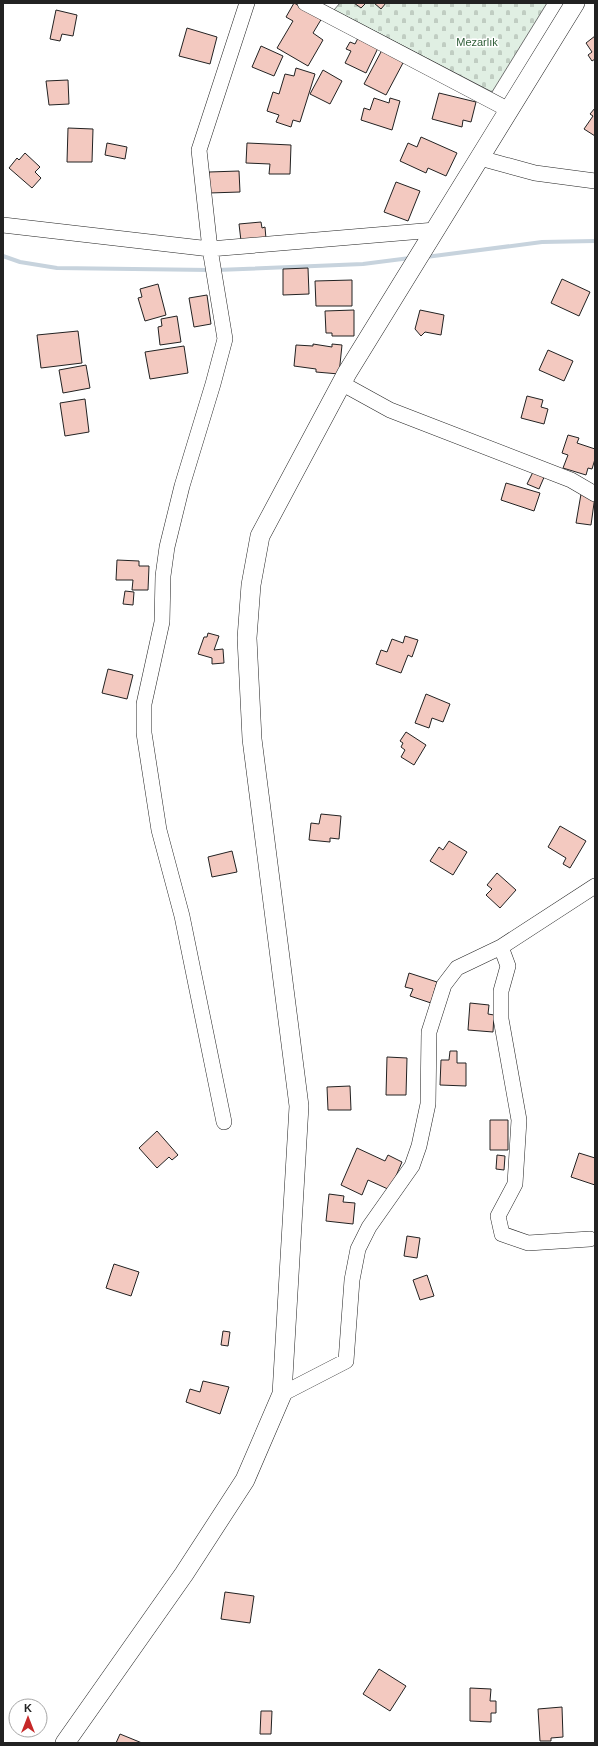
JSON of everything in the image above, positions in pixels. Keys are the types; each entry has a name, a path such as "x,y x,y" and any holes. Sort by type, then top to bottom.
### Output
{"main road":[{"path":"65,1743 77,1734 245,1480 282,1394 300,1106 252,739 247,638 251,585 260,536 341,383 575,3"}],"street":[{"path":"224,1122 182,916 159,830 144,733 144,704 162,622 163,576 167,547 182,486 225,339 212,264 199,150 246,3"},
{"path":"305,3 509,110"},
{"path":"480,158 535,173 595,181"},
{"path":"3,225 212,264 435,230"},
{"path":"341,383 390,410 571,480 595,494"},
{"path":"282,1394 346,1361 352,1280 358,1249 369,1227 412,1166 419,1146 428,1104 429,1032 444,985 457,968 501,947 595,886"},
{"path":"501,947 508,966 501,991 500,1019 519,1120 515,1184 498,1216 502,1234 528,1243 590,1239"}],"green space":[{"name":"Mezarlık","path":"340,3 547,3 492,92 334,10"}],"building":[{"path":"294,3 322,18 313,33 323,40 308,66 277,48 293,21 286,17"},
{"path":"354,3 366,3 361,8"},
{"path":"374,3 386,3 381,9"},
{"path":"56,10 77,15 73,36 62,34 60,41 50,39"},
{"path":"187,28 217,37 210,64 179,56"},
{"path":"359,36 379,46 366,73 345,63 351,51 346,49 350,42 355,44"},
{"path":"595,36 595,59 592,61 588,55 592,52 586,43"},
{"path":"261,46 283,56 274,76 252,67"},
{"path":"382,50 404,61 386,95 364,84"},
{"path":"296,68 315,74 300,122 293,120 291,127 276,122 279,115 267,111 273,92 279,94 285,74 294,76"},
{"path":"323,70 342,81 330,104 310,94"},
{"path":"68,80 69,104 49,105 46,81"},
{"path":"439,93 476,102 471,122 463,120 462,127 432,119"},
{"path":"374,98 389,103 390,98 400,101 392,130 361,120 364,108 370,110"},
{"path":"595,108 595,136 584,129 593,116 590,114"},
{"path":"68,128 93,129 92,162 67,162"},
{"path":"421,137 457,153 446,176 428,168 426,173 400,161 408,143 417,147"},
{"path":"107,143 127,147 125,159 105,155"},
{"path":"247,143 291,145 290,174 269,174 270,164 246,163"},
{"path":"25,153 40,167 35,172 41,178 32,188 9,168 17,158 19,160"},
{"path":"239,171 240,192 209,193 209,172"},
{"path":"396,182 420,191 408,221 384,212"},
{"path":"261,222 262,228 265,227 266,239 241,241 239,224"},
{"path":"308,268 309,294 283,295 283,269"},
{"path":"562,279 590,292 579,316 551,303"},
{"path":"352,280 352,306 316,306 315,281"},
{"path":"158,284 166,315 145,321 138,298 142,297 140,289"},
{"path":"207,295 211,324 194,327 189,298"},
{"path":"354,310 354,336 332,336 332,333 326,333 325,311"},
{"path":"420,310 444,315 441,335 425,332 421,336 415,329"},
{"path":"177,316 181,342 160,345 158,327 162,326 161,319"},
{"path":"78,331 82,363 41,368 37,335"},
{"path":"313,344 332,347 332,344 342,345 339,374 316,372 316,369 294,366 296,345 313,346"},
{"path":"184,346 188,373 150,379 145,352"},
{"path":"548,350 573,361 564,381 539,370"},
{"path":"86,365 90,388 63,393 59,370"},
{"path":"527,396 543,400 541,407 548,409 544,424 521,418"},
{"path":"85,399 89,432 65,436 60,403"},
{"path":"568,435 579,438 577,443 595,449 595,459 592,469 588,468 586,475 563,468 568,455 562,453"},
{"path":"534,470 545,475 539,489 527,484"},
{"path":"506,483 540,493 534,511 501,500"},
{"path":"581,494 595,496 591,525 576,523"},
{"path":"117,560 139,561 139,566 149,566 148,590 132,590 133,580 116,580"},
{"path":"125,591 134,592 133,605 123,604"},
{"path":"208,633 219,636 214,650 223,649 224,663 212,664 212,658 198,654 204,637 207,637"},
{"path":"405,636 418,640 412,657 408,655 401,673 376,664 381,650 387,652 392,639 403,643"},
{"path":"108,669 133,675 127,699 102,693"},
{"path":"426,694 450,704 443,722 432,718 429,728 415,723"},
{"path":"406,732 426,745 414,765 401,757 405,750 401,747 403,743 400,741"},
{"path":"321,814 341,816 339,839 330,838 330,842 309,840 311,823 319,824"},
{"path":"560,826 586,841 570,868 563,864 566,858 548,847"},
{"path":"449,841 467,852 453,875 430,861 439,847 443,850"},
{"path":"232,851 237,872 212,877 208,857"},
{"path":"497,873 516,890 500,908 486,895 492,889 487,885"},
{"path":"409,973 437,982 431,1003 410,996 413,989 405,987"},
{"path":"470,1003 489,1005 488,1014 494,1015 493,1032 468,1030"},
{"path":"450,1051 457,1051 457,1063 466,1063 466,1086 440,1085 441,1060 449,1060"},
{"path":"387,1057 407,1058 406,1095 386,1095"},
{"path":"350,1086 351,1110 328,1110 327,1087"},
{"path":"490,1120 508,1120 508,1150 490,1150"},
{"path":"157,1131 178,1155 172,1160 169,1157 157,1168 139,1148"},
{"path":"357,1148 385,1161 388,1155 402,1162 390,1190 368,1180 362,1195 341,1185"},
{"path":"579,1153 595,1158 595,1185 571,1177"},
{"path":"497,1155 505,1156 504,1170 496,1169"},
{"path":"329,1194 344,1196 343,1202 355,1203 353,1224 326,1221"},
{"path":"407,1236 420,1238 417,1258 404,1256"},
{"path":"114,1264 139,1272 131,1296 106,1288"},
{"path":"427,1275 434,1296 420,1300 413,1280"},
{"path":"223,1331 230,1332 228,1346 221,1345"},
{"path":"203,1381 229,1387 220,1414 186,1402 190,1389 200,1392"},
{"path":"225,1592 254,1596 250,1623 221,1619"},
{"path":"379,1669 406,1686 390,1711 363,1694"},
{"path":"470,1688 491,1689 490,1701 496,1701 496,1713 491,1713 491,1722 470,1721"},
{"path":"562,1707 563,1737 551,1738 551,1741 540,1741 538,1709"},
{"path":"261,1711 272,1711 271,1734 260,1734"},
{"path":"120,1734 142,1743 116,1743"}],"waterway":[{"path":"426,257 542,242 595,241"},
{"path":"3,256 20,262 57,268 210,270"},
{"path":"217,270 363,264 410,258"}]}
